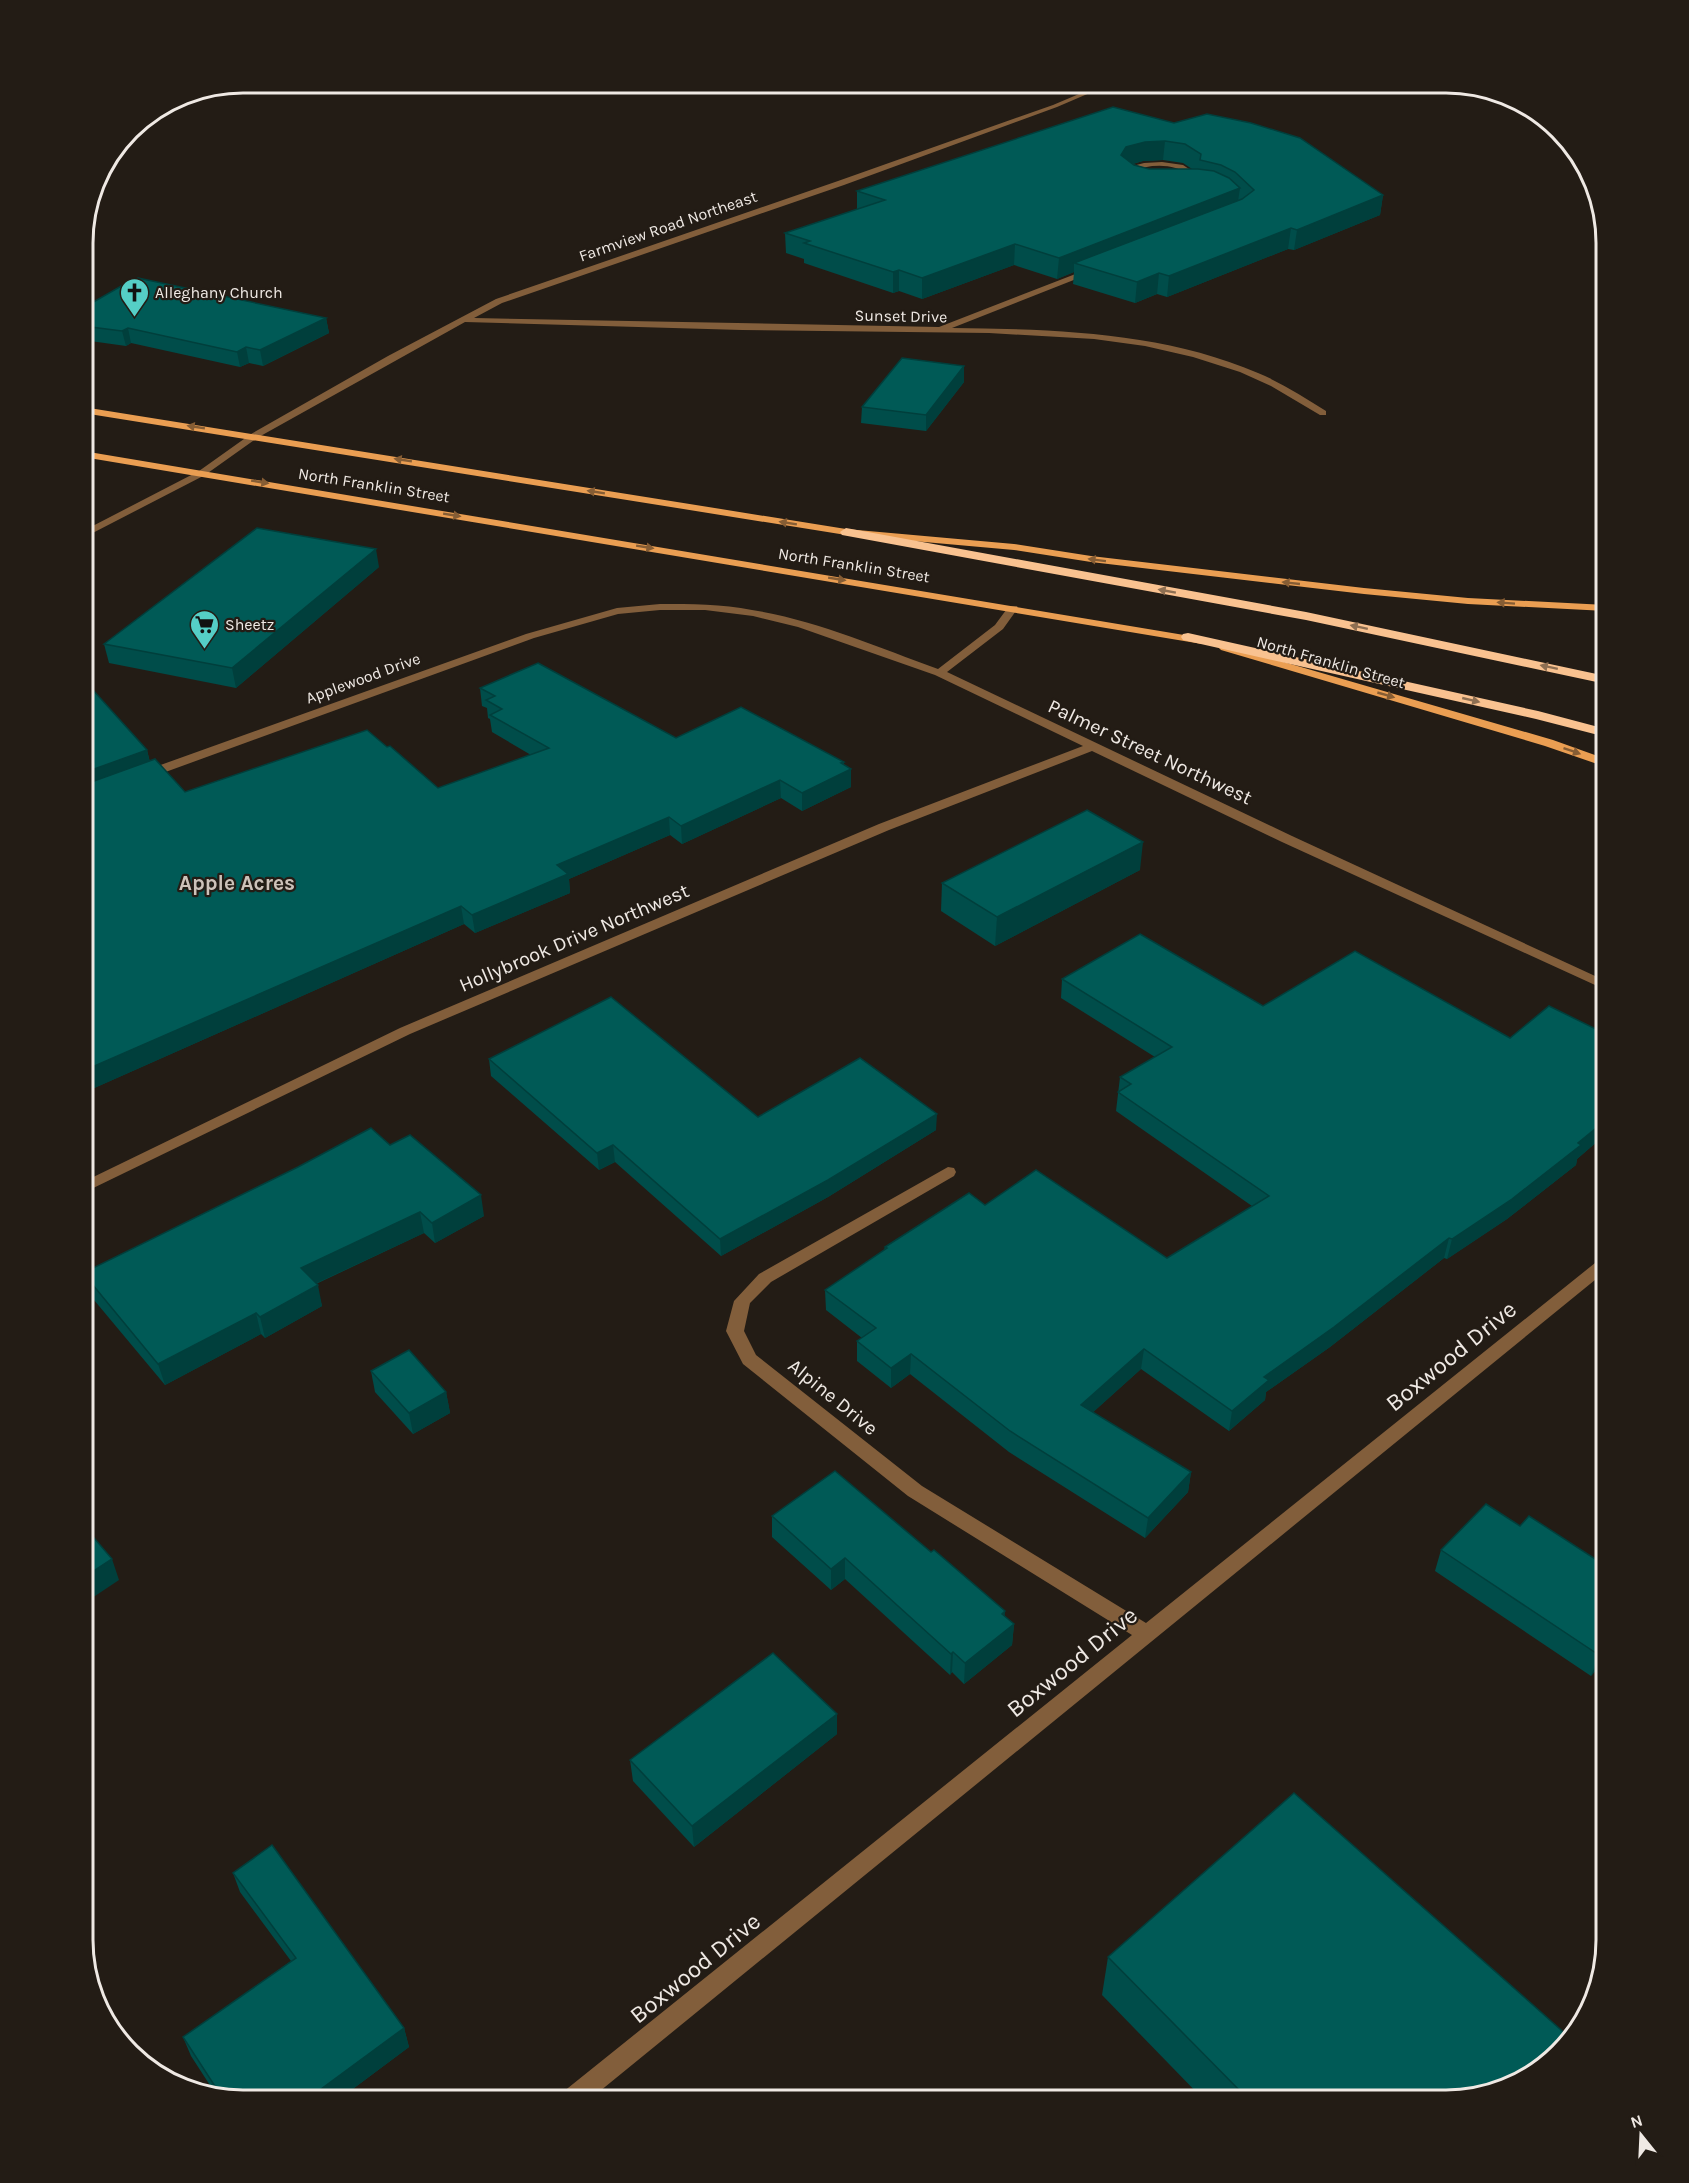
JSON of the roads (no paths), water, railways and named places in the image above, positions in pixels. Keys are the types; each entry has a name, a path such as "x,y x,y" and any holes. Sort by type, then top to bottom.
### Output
{"highway":[{"path":"846,532 1306,616 1596,678"},
{"path":"1188,637 1504,707 1596,730"}],"main road":[{"name":"North Franklin Street","path":"93,412 846,532 1014,548 1091,560 1364,591 1468,601 1596,607"},
{"name":"North Franklin Street","path":"93,456 1188,637 1549,743 1596,759"}],"street":[{"name":"Farmview Road Northeast","path":"93,530 202,473 254,436 499,301 841,183 1086,93"},
{"path":"1138,182 1126,174 1128,170 1157,164 1190,171 1194,175 1193,179 1176,184"},
{"path":"1186,182 1196,184"},
{"path":"935,331 1102,266"},
{"name":"Sunset Drive","path":"463,320 1048,333 1122,339 1185,351 1244,370 1288,391 1323,413"},
{"name":"Palmer Street Northwest","path":"660,607 705,607 791,622 939,673 1091,747 1596,981"},
{"name":"Applewood Drive","path":"137,779 530,636 617,611 660,607"},
{"path":"939,673 999,627 1013,608"},
{"name":"Hollybrook Drive Northwest","path":"93,1183 405,1031 884,827 1091,747"},
{"name":"Alpine Drive","path":"948,1172 765,1278 742,1301 735,1331 749,1359 915,1491 1147,1634"},
{"name":"Boxwood Drive","path":"583,2090 1596,1271"}],"place":[{"name":"Alleghany Church","path":"134,318"},
{"name":"Sheetz","path":"204,650"}],"district":[{"name":"Apple Acres","path":"237,883"}]}
